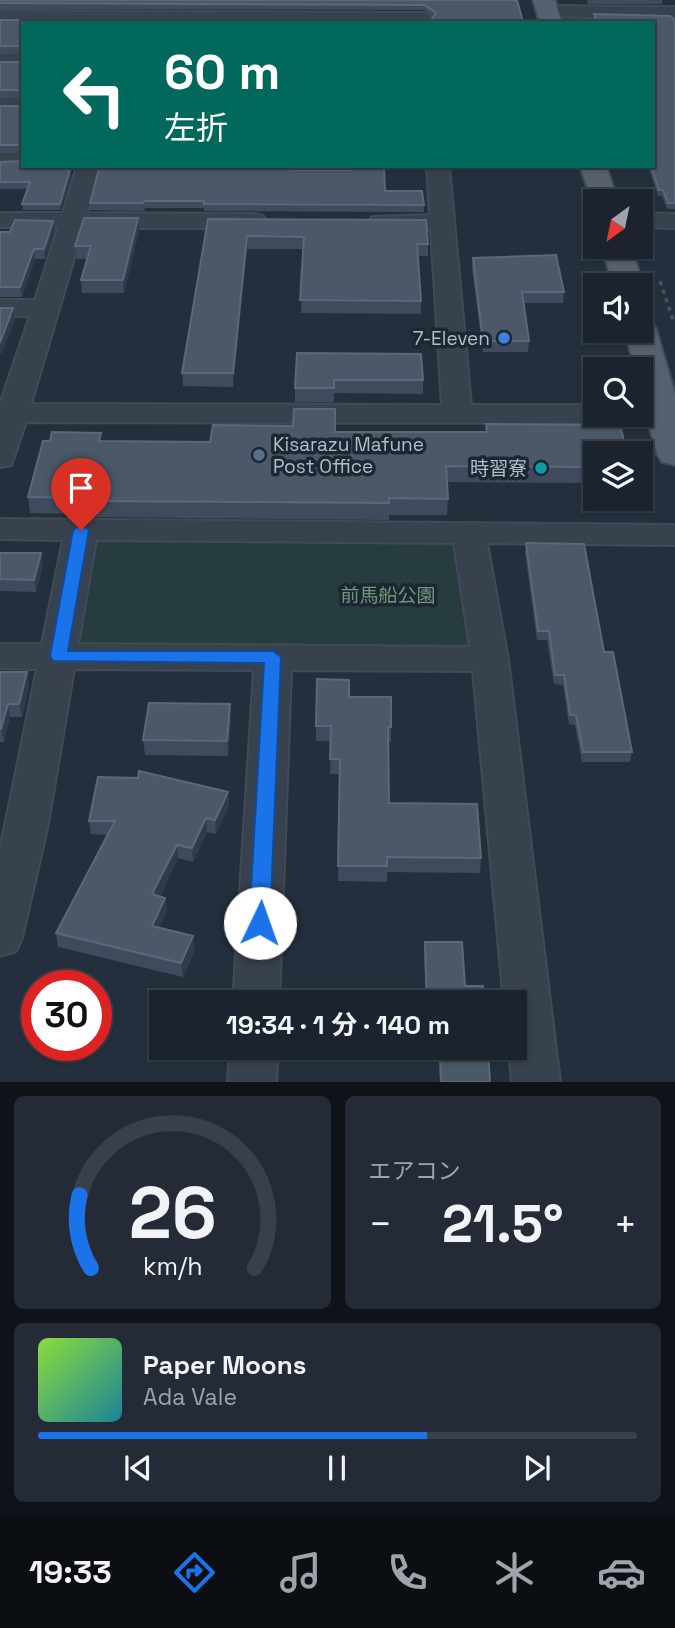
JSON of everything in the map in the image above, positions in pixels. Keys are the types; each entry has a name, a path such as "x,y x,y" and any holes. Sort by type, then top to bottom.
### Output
{"main road":[{"path":"594,168 600,189"},
{"path":"643,343 660,415 675,454"}],"street":[{"path":"548,12 675,12 670,0"},
{"path":"0,17 135,13 423,14"},
{"path":"0,60 21,60"},
{"path":"0,104 21,104"},
{"path":"0,160 21,160"},
{"path":"0,458 7,414 47,309 88,168"},
{"path":"438,168 457,414"},
{"path":"0,220 277,221"},
{"path":"653,220 675,221"},
{"path":"359,222 442,222"},
{"path":"0,308 47,309"},
{"path":"7,414 583,415"},
{"path":"0,529 675,535"},
{"path":"0,938 27,824 81,530"},
{"path":"469,533 490,659 536,1082"},
{"path":"0,656 490,659"},
{"path":"257,990 273,657"},
{"path":"252,1082 253,1060"}],"green space":[{"name":"前馬船公園","path":"90,535 463,538 480,654 71,649"}],"building":[{"path":"0,0 517,0 523,21 21,21 21,46 0,46 0,20 431,20 436,13 424,5 0,3"},
{"path":"594,14 670,16 675,20 675,203 668,203 663,190 659,190 652,168 655,168 655,21 596,21"},
{"path":"0,62 21,62 21,90 0,90"},
{"path":"0,106 21,106 21,145 0,145"},
{"path":"21,161 21,168 68,168 70,170 60,204 22,204 30,182 0,182 0,162"},
{"path":"384,168 385,191 422,191 424,205 204,204 204,201 90,203 99,169"},
{"path":"84,218 138,218 123,280 81,280 91,246 75,246"},
{"path":"208,219 426,220 428,244 417,244 421,301 300,300 304,237 247,236 233,373 182,373"},
{"path":"15,220 53,221 44,249 34,249 20,287 0,287 0,232 10,232"},
{"path":"556,255 564,292 522,292 529,341 483,341 473,258"},
{"path":"0,308 13,308 0,343"},
{"path":"297,353 421,354 423,380 334,380 334,388 295,388"},
{"path":"294,409 335,409 335,432 487,432 486,424 583,425 583,427 620,427 624,441 583,441 583,467 446,466 448,499 389,498 389,503 87,501 88,498 28,497 43,441 50,441 52,432 101,433 99,441 210,442 213,425 293,426"},
{"path":"526,543 584,544 604,652 613,652 632,752 583,752 576,715 570,715 564,675 555,675 549,631 538,631"},
{"path":"0,553 41,553 34,580 0,579"},
{"path":"0,672 27,672 19,704 8,704 1,729 0,729"},
{"path":"317,679 349,680 349,697 391,697 391,727 388,727 389,803 477,804 481,858 387,857 387,866 338,866 340,759 330,759 331,726 316,726"},
{"path":"149,703 230,704 227,741 143,740"},
{"path":"139,771 228,792 215,820 206,818 192,848 177,845 152,894 165,898 152,926 193,936 181,963 56,933 115,821 89,821 98,777 138,778"},
{"path":"425,942 462,942 465,986 483,986 483,990 427,990"},
{"path":"440,1060 489,1060 490,1082 441,1082"}],"place":[{"name":"7-Eleven","path":"504,338"},
{"name":"Kisarazu Mafune Post Office","path":"259,455"},
{"name":"時習寮","path":"541,468"}],"route":[{"path":"81,530 59,656 273,657 260,923"}]}
